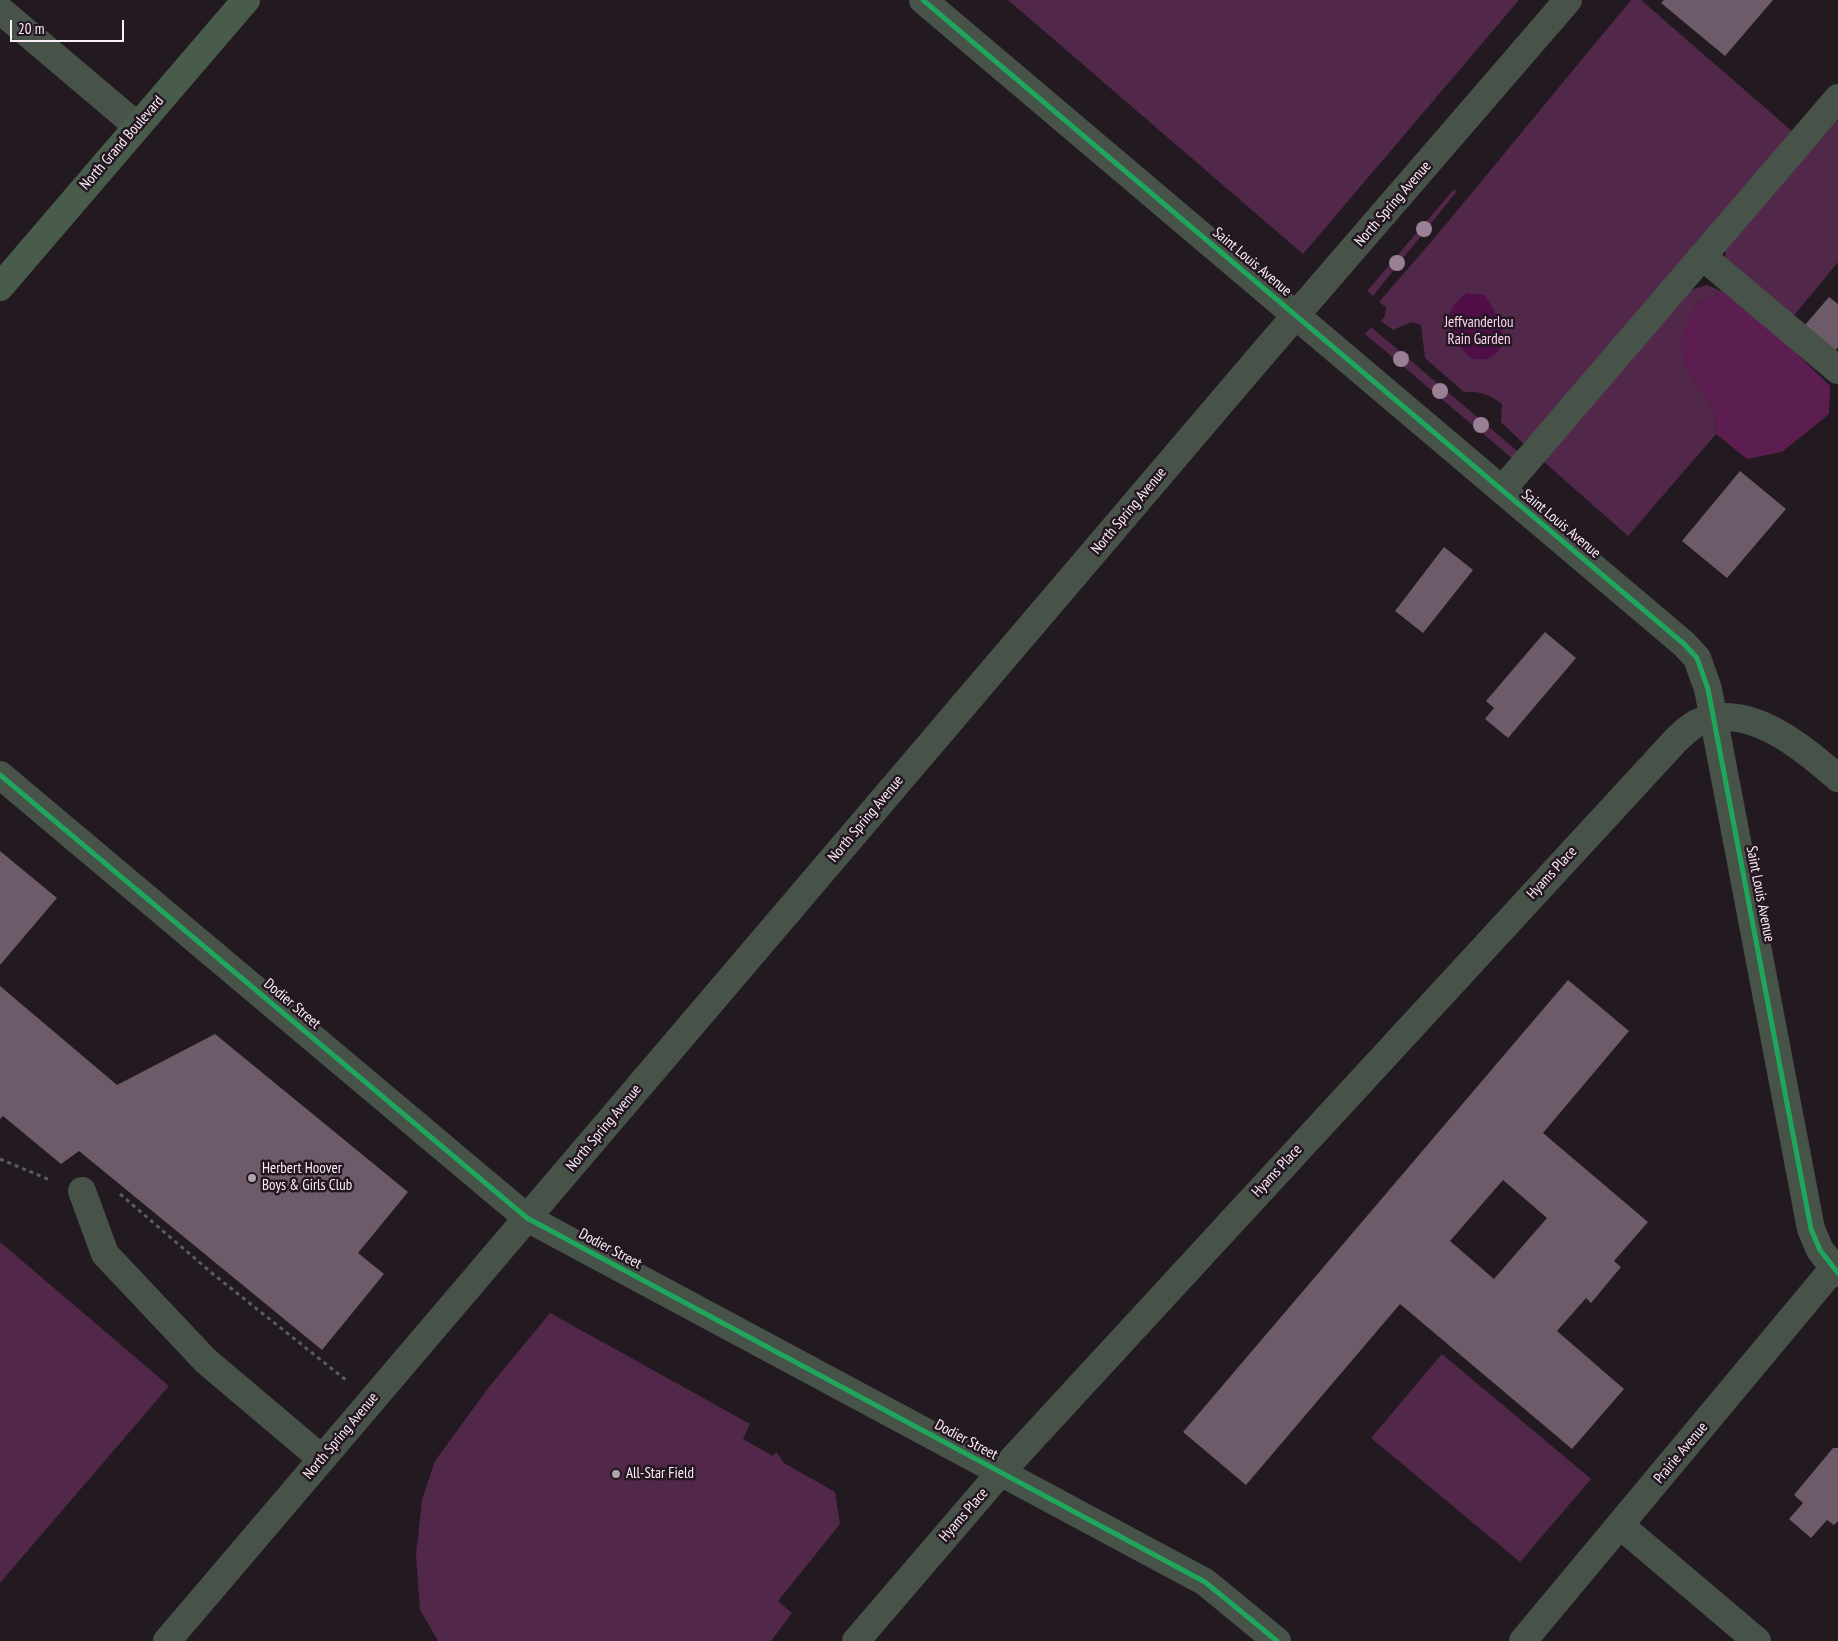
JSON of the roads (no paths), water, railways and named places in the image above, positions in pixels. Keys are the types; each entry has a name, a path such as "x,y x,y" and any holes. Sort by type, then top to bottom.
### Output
{"main road":[{"name":"North Grand Boulevard","path":"0,287 136,125 246,0"}],"street":[{"name":"North Spring Avenue","path":"167,1641 1296,316 1568,0"},
{"name":"Saint Louis Avenue","path":"930,2 1691,651 1704,672 1714,719 1811,1229 1820,1250 1836,1268"},
{"path":"0,10 136,125"},
{"path":"1502,490 1838,98"},
{"path":"1702,256 1838,370"},
{"path":"1714,719 1749,721 1774,729 1806,750 1838,778"},
{"name":"Hyams Place","path":"856,1641 1000,1473 1654,761 1697,723 1714,719"},
{"name":"Dodier Street","path":"0,775 526,1218 1205,1582 1277,1641"},
{"path":"82,1191 105,1254 206,1361 322,1459"},
{"name":"Prairie Avenue","path":"1523,1641 1836,1268"},
{"path":"1621,1526 1757,1641"}],"place":[{"name":"Herbert Hoover Boys & Girls Club","path":"252,1178"},
{"name":"All-Star Field","path":"616,1474"}],"park label":[{"name":"Jeffvanderlou Rain Garden","path":"1479,332"}]}
